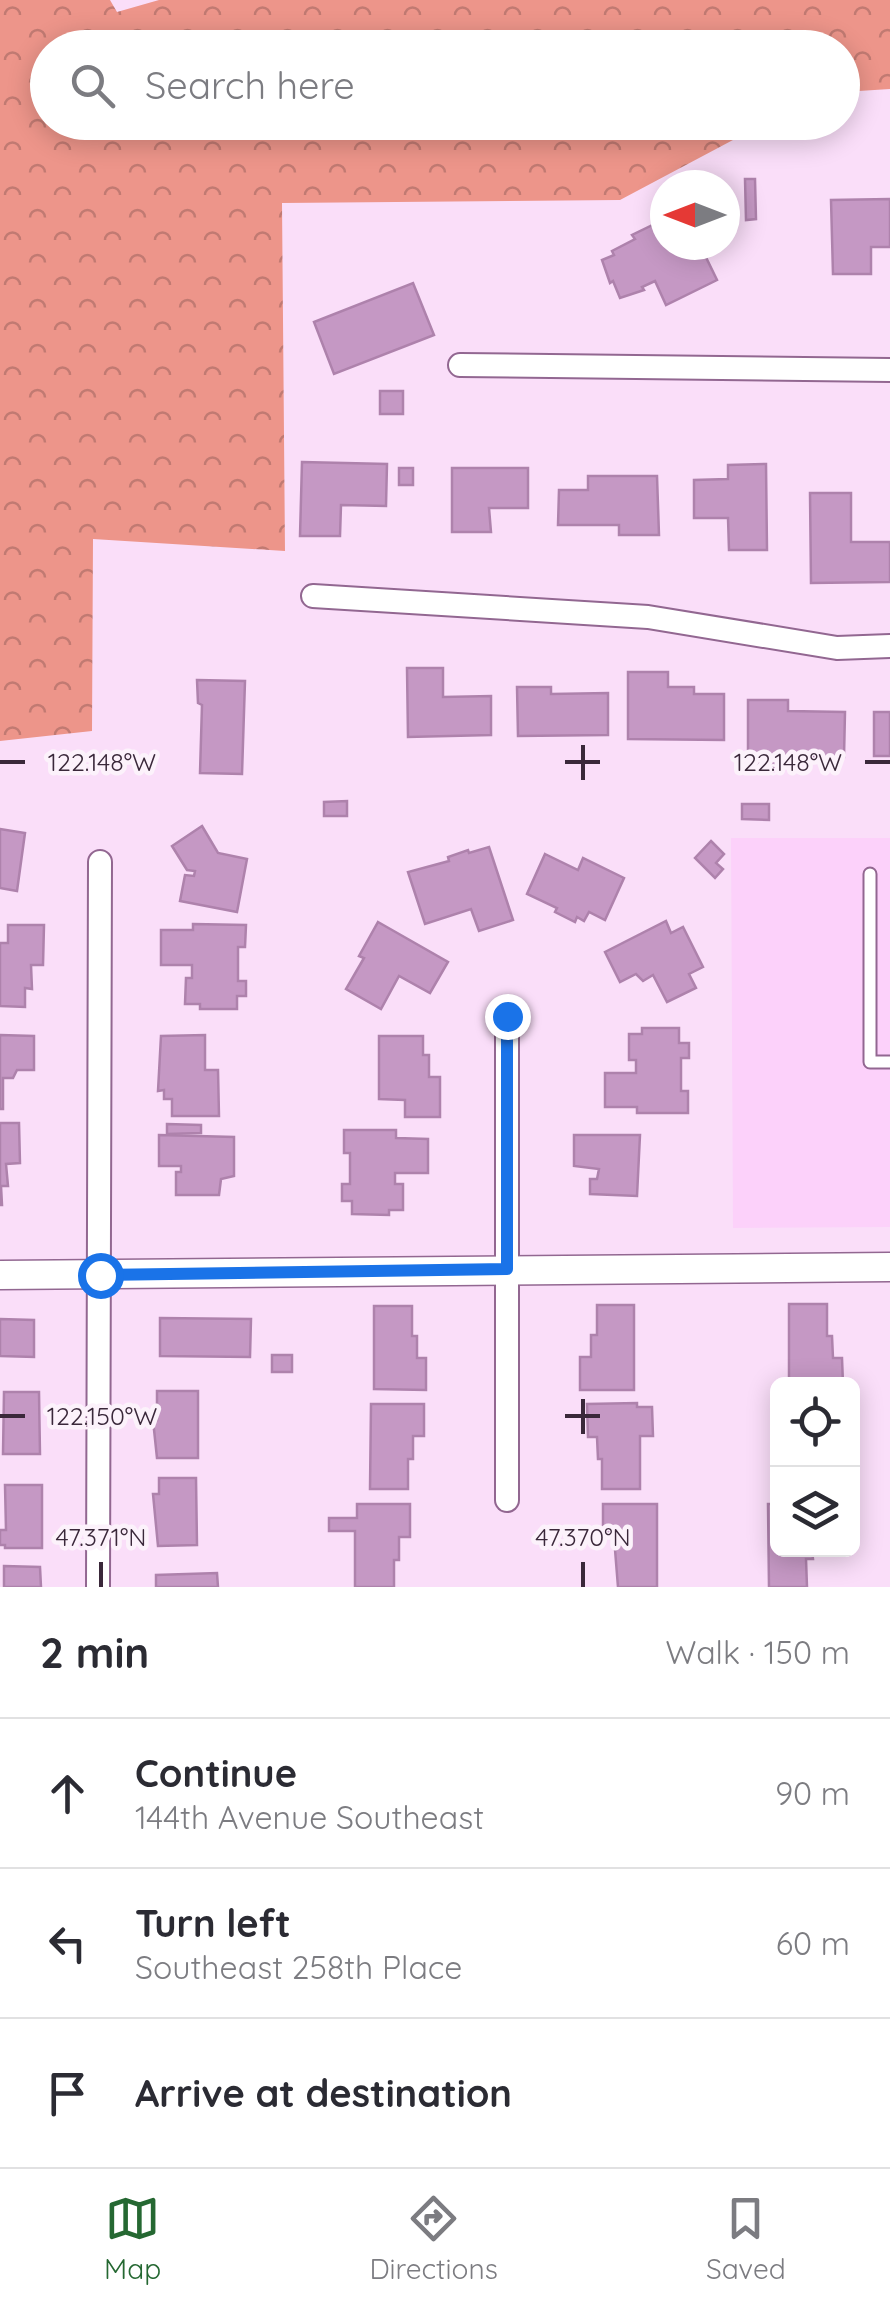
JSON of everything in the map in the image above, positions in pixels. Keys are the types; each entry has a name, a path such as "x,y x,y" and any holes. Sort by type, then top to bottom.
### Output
{"street":[{"path":"460,365 890,370"},
{"path":"313,596 648,617 837,648 890,646"},
{"path":"98,1587 100,862"},
{"path":"507,1016 507,1500"},
{"path":"0,1275 890,1267"}],"lane":[{"path":"870,874 870,1062 890,1062"}],"shaded area":[{"path":"731,838 890,838 890,1227 733,1228"}],"green space":[{"path":"0,0 110,0 117,12 159,0 890,0 890,89 860,91 860,30 30,30 30,140 733,140 676,170 650,170 650,184 620,200 282,203 285,551 93,539 92,731 0,741"}],"building":[{"path":"745,179 755,179 756,219 746,220"},
{"path":"890,199 890,247 871,247 871,274 833,274 831,200"},
{"path":"650,226 650,260 707,260 717,280 666,305 655,281 642,287 644,290 620,298 602,260 635,239 632,235"},
{"path":"413,283 434,335 334,374 314,322"},
{"path":"380,391 403,391 403,414 380,414"},
{"path":"302,462 387,464 386,506 341,505 340,536 300,536"},
{"path":"766,464 767,550 729,550 728,518 694,518 694,480 728,479 728,465"},
{"path":"399,468 413,468 413,485 399,485"},
{"path":"452,468 528,468 528,508 489,508 491,532 452,532"},
{"path":"588,476 657,476 659,535 619,535 619,525 558,525 559,490 588,490"},
{"path":"810,493 851,493 851,542 890,542 890,582 811,583"},
{"path":"407,668 443,668 443,697 491,696 491,735 408,737"},
{"path":"628,672 668,672 668,687 694,687 694,694 724,694 724,740 628,739"},
{"path":"197,680 245,681 242,774 200,773 202,705 198,703"},
{"path":"517,687 551,687 551,694 608,693 608,735 518,736"},
{"path":"748,700 788,700 788,711 845,712 844,757 783,756 783,767 755,766 755,756 748,756"},
{"path":"874,712 890,712 890,756 874,756"},
{"path":"347,801 347,816 324,816 324,802"},
{"path":"742,804 769,804 769,820 742,819"},
{"path":"202,826 218,853 247,859 237,912 180,901 185,875 194,876 195,871 187,870 172,846"},
{"path":"0,829 25,833 17,891 0,888"},
{"path":"711,841 724,854 716,863 723,869 715,878 695,858"},
{"path":"489,847 513,920 479,931 471,909 425,924 408,872 449,861 448,857 468,850 469,853"},
{"path":"545,854 578,870 583,858 624,878 605,920 589,912 584,921 577,917 575,922 555,912 557,908 527,894"},
{"path":"666,921 671,933 683,927 703,967 689,974 696,988 667,1002 653,975 643,981 636,974 620,982 605,952"},
{"path":"378,922 448,962 430,993 399,976 381,1009 346,989"},
{"path":"193,924 246,925 245,947 238,947 238,981 246,981 246,996 237,996 237,1009 200,1009 200,1004 185,1004 186,978 192,978 192,965 161,965 161,930 193,930"},
{"path":"8,925 44,925 43,965 31,965 32,989 25,988 25,1007 0,1006 0,943 8,943"},
{"path":"642,1028 679,1028 679,1043 689,1043 689,1058 681,1058 681,1091 688,1091 688,1113 637,1113 637,1107 605,1107 605,1073 636,1073 636,1060 629,1060 629,1034 642,1034"},
{"path":"0,1035 34,1036 34,1070 17,1070 13,1078 3,1078 3,1109 0,1109"},
{"path":"205,1035 205,1070 218,1070 219,1116 172,1116 172,1099 164,1099 164,1090 158,1091 161,1036"},
{"path":"379,1036 423,1036 423,1055 429,1055 429,1077 440,1077 440,1117 405,1117 405,1100 379,1099"},
{"path":"0,1123 19,1123 20,1163 6,1164 8,1186 1,1186 2,1205 0,1205"},
{"path":"167,1124 201,1125 201,1133 167,1134"},
{"path":"344,1130 396,1130 396,1138 428,1139 428,1173 395,1173 395,1184 403,1184 403,1210 389,1210 389,1215 352,1214 352,1201 342,1201 342,1184 350,1184 350,1153 344,1153"},
{"path":"159,1135 234,1137 234,1176 221,1179 219,1195 176,1195 176,1172 181,1172 181,1166 159,1166"},
{"path":"574,1135 640,1135 637,1196 590,1194 590,1179 597,1179 599,1169 574,1166"},
{"path":"789,1304 827,1304 827,1336 832,1336 833,1358 842,1358 843,1377 789,1377"},
{"path":"597,1305 634,1305 634,1390 580,1390 580,1357 591,1357 591,1335 597,1335"},
{"path":"374,1306 412,1306 417,1358 426,1358 426,1390 374,1389"},
{"path":"160,1318 251,1319 250,1357 160,1356"},
{"path":"0,1319 34,1320 34,1357 0,1356"},
{"path":"272,1355 292,1355 292,1372 272,1372"},
{"path":"157,1391 198,1391 198,1458 157,1458 153,1420 157,1420"},
{"path":"4,1392 39,1392 40,1454 3,1454"},
{"path":"637,1403 637,1407 652,1407 653,1436 640,1436 640,1489 602,1489 602,1459 598,1459 597,1437 588,1437 587,1404"},
{"path":"371,1404 424,1404 424,1436 413,1436 408,1489 370,1489"},
{"path":"159,1478 196,1478 197,1545 158,1546 153,1494 159,1494"},
{"path":"5,1485 42,1485 42,1548 0,1545 0,1530 6,1530"},
{"path":"357,1504 410,1504 410,1537 399,1537 394,1587 355,1587 355,1531 329,1531 329,1518 357,1518"},
{"path":"603,1504 657,1504 657,1587 618,1587 614,1537 603,1537"},
{"path":"770,1504 770,1557 813,1559 806,1559 807,1587 769,1587"},
{"path":"4,1566 40,1567 41,1587 4,1587"},
{"path":"217,1573 218,1587 156,1587 156,1575"}],"route":[{"path":"100,1275 507,1269 507,1016"}]}
